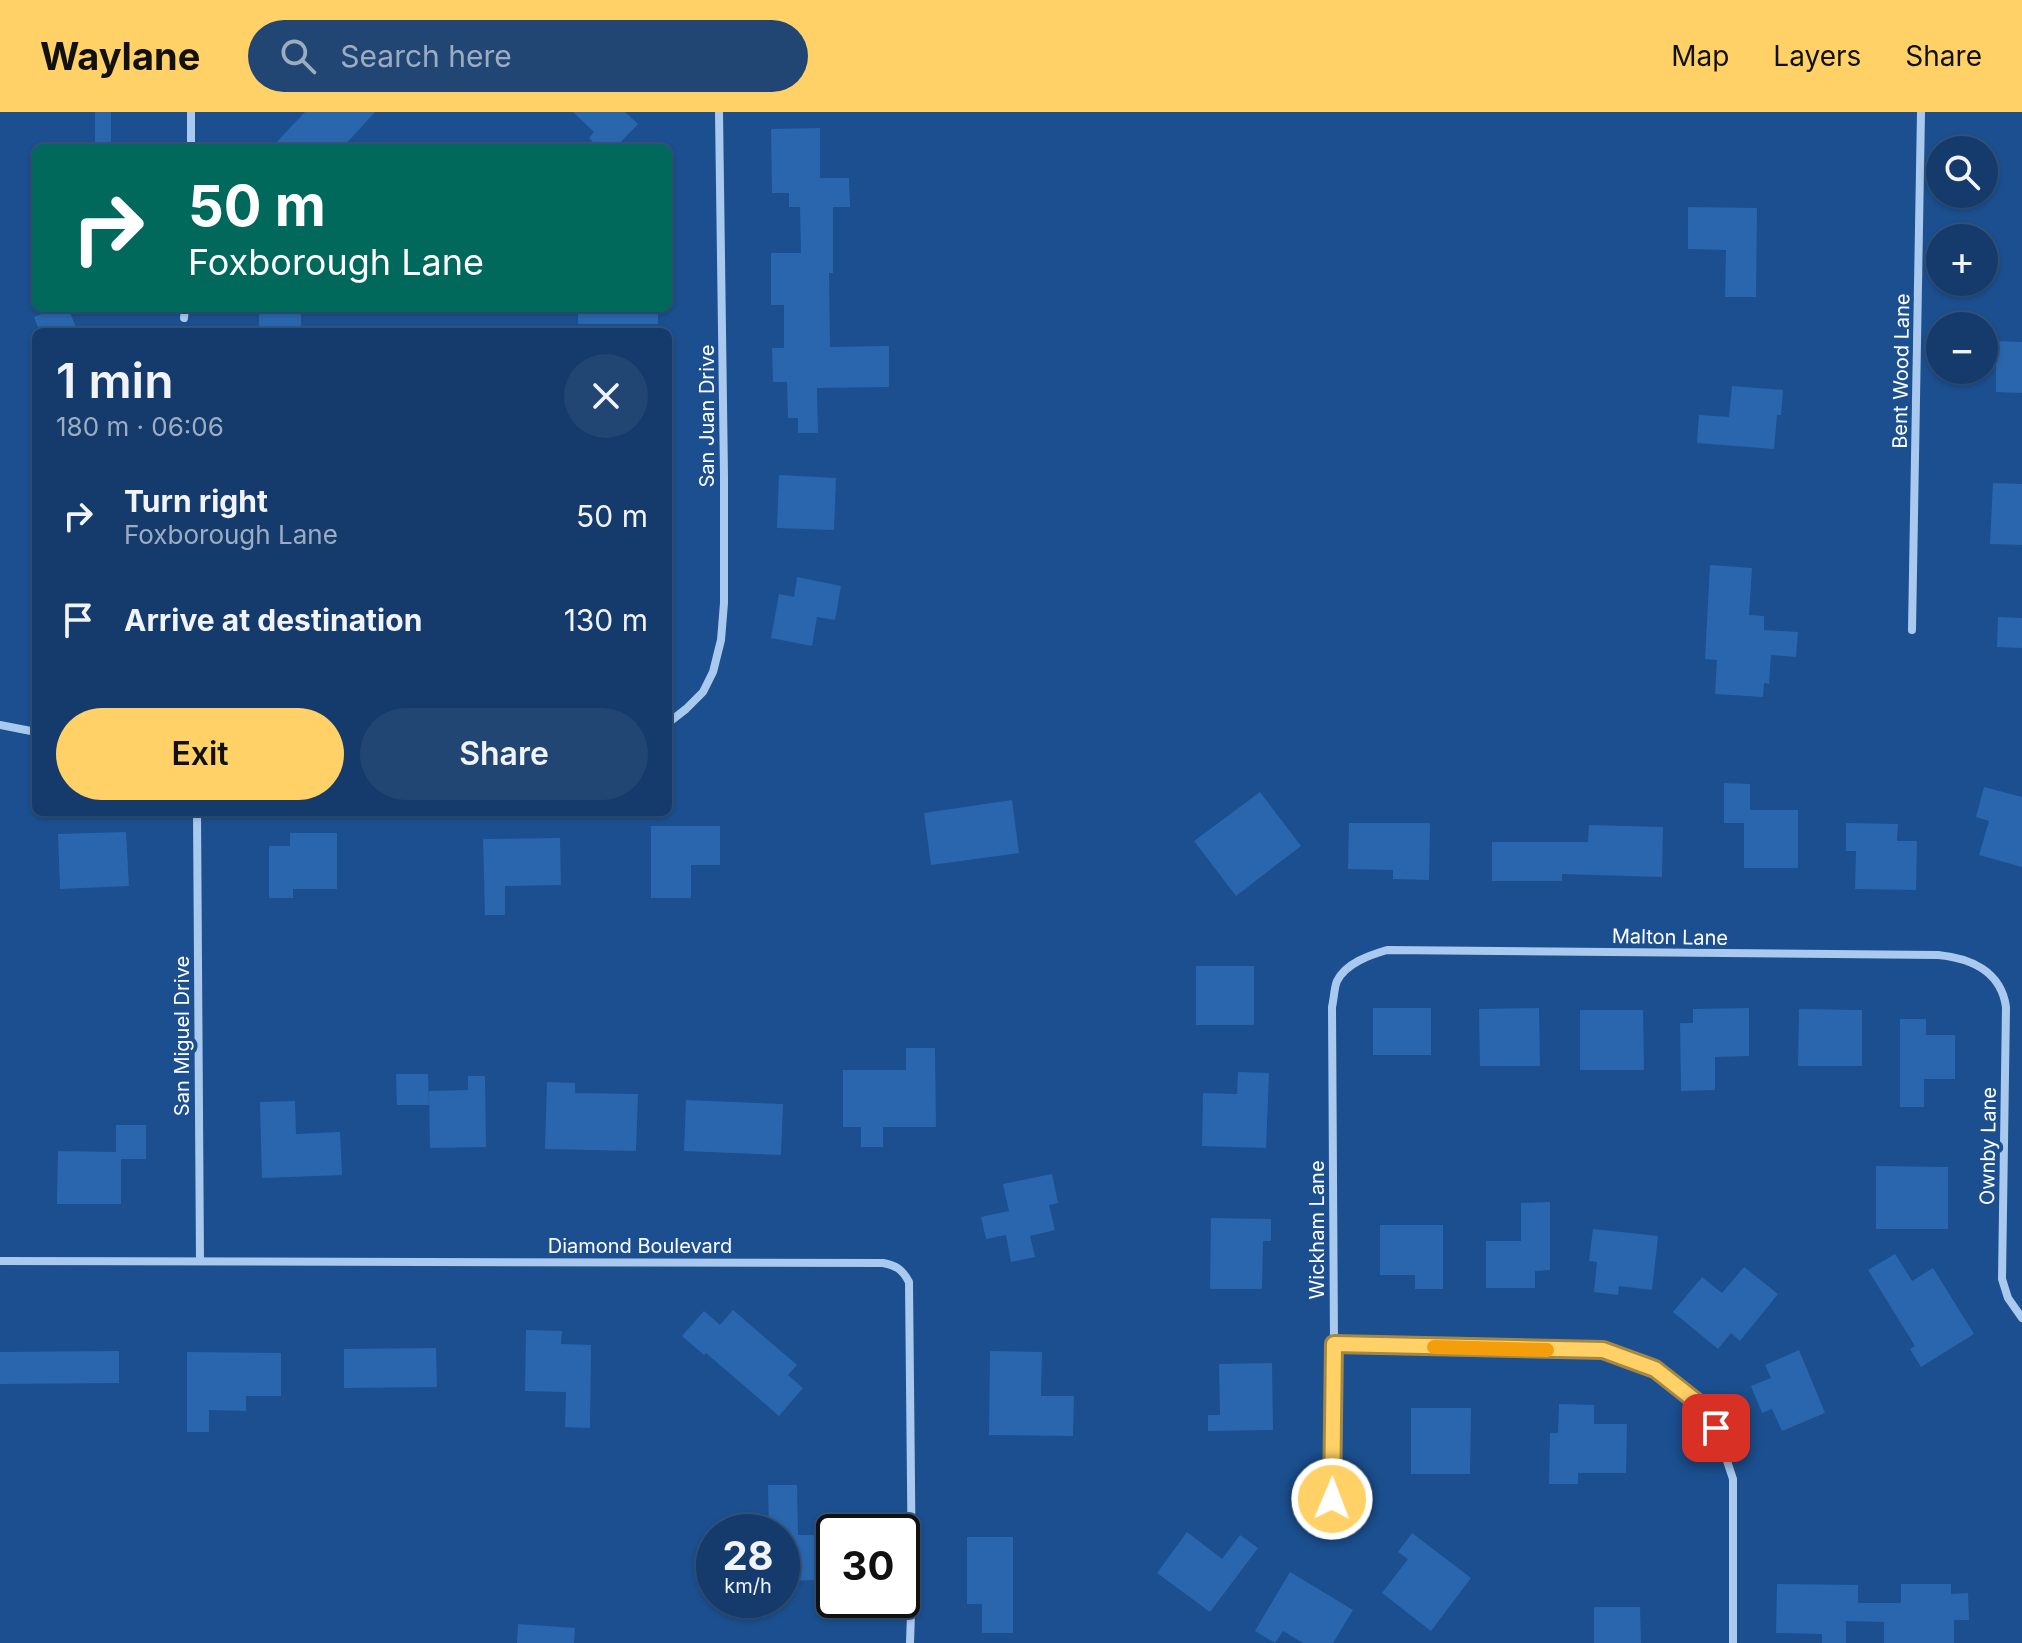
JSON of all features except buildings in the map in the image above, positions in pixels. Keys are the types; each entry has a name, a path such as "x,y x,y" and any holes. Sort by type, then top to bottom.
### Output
{"street":[{"path":"191,112 191,144"},
{"name":"San Juan Drive","path":"672,720 703,692 713,672 721,640 724,603 719,112"},
{"name":"Bent Wood Lane","path":"1912,630 1921,112"},
{"path":"0,725 32,731"},
{"name":"San Miguel Drive","path":"197,816 200,1260"},
{"name":"Malton Lane","path":"1351,966 1367,956 1387,950 1890,955 1951,956 1990,973"},
{"name":"Wickham Lane","path":"1332,1499 1332,1007 1337,981 1351,966"},
{"name":"Ownby Lane","path":"1990,973 2004,993 2006,1007 2002,1279 2008,1298 2022,1318"},
{"name":"Diamond Boulevard","path":"0,1261 869,1263 897,1266 904,1271 909,1282 910,1643"},
{"path":"1334,1344 1603,1350 1655,1369 1681,1386 1702,1406 1716,1428 1733,1479 1733,1643"}],"slow traffic":[{"path":"1434,1347 1547,1350"}],"route":[{"path":"1332,1499 1334,1344 1603,1350 1655,1369 1681,1386 1702,1406 1716,1428"}]}
